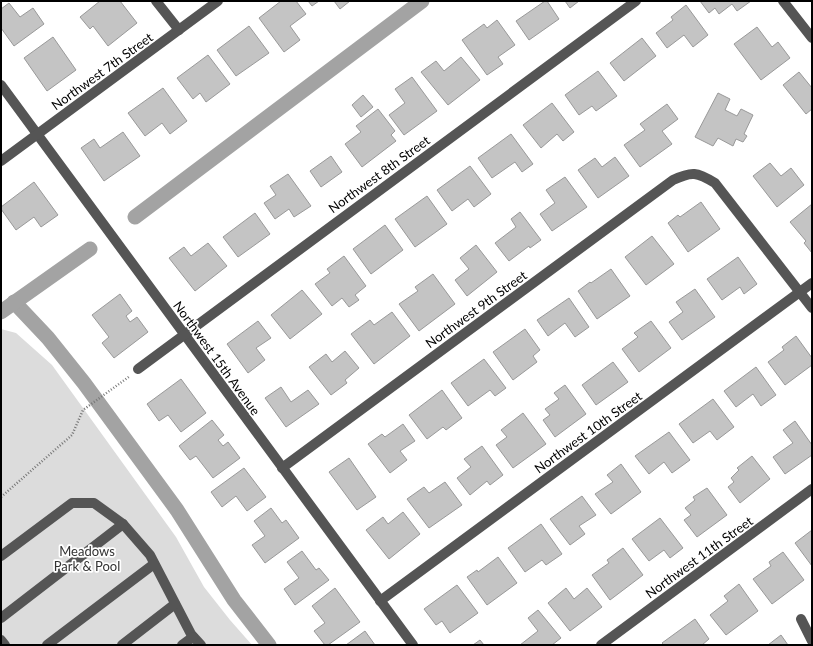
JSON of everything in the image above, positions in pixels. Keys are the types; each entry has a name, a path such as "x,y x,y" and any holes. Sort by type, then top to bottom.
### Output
{"street":[{"path":"156,1 178,30"},
{"name":"Northwest 7th Street","path":"1,161 218,1"},
{"name":"Northwest 8th Street","path":"138,369 636,1"},
{"path":"783,1 812,38"},
{"name":"Northwest 15th Avenue","path":"1,85 413,645"},
{"name":"Northwest 9th Street","path":"282,468 673,180 687,174 702,175 715,183 800,292"},
{"name":"Northwest 10th Street","path":"380,601 812,283"},
{"path":"800,292 812,308"},
{"name":"Northwest 11th Street","path":"601,645 812,489"},
{"path":"1,556 72,503 94,503 123,524 150,555 193,637 201,645"},
{"path":"1,618 123,524"},
{"path":"47,645 154,564"},
{"path":"122,645 175,604"},
{"path":"801,619 812,641"},
{"path":"182,645 193,637"},
{"path":"1,640 5,645"}],"path":[{"path":"1,497 72,435 83,410 138,369"}],"green space":[{"name":"Meadows Park & Pool","path":"1,329 16,333 52,365 176,537 204,587 252,645 1,645"}],"building":[{"path":"100,1 120,1 137,23 108,46 93,26 90,29 80,17"},
{"path":"281,1 296,1 306,14 290,26 300,40 284,52 259,18"},
{"path":"308,1 319,1 312,6"},
{"path":"334,1 350,1 340,9"},
{"path":"547,1 559,19 529,40 516,21"},
{"path":"565,1 579,1 570,8"},
{"path":"700,1 751,1 737,11 732,4 719,14 715,8 709,13"},
{"path":"9,3 20,17 33,8 44,24 14,46 1,28 1,9"},
{"path":"686,5 708,35 693,47 684,35 667,48 656,33 673,20 671,17"},
{"path":"497,20 515,45 498,57 503,64 487,75 462,40 484,24 487,28"},
{"path":"249,26 269,53 236,76 217,50"},
{"path":"757,27 772,47 778,42 790,58 761,80 734,44"},
{"path":"53,37 76,70 47,91 24,58"},
{"path":"642,38 656,56 624,81 610,63"},
{"path":"208,55 230,84 206,102 200,93 193,99 177,78"},
{"path":"461,57 480,80 448,105 421,72 436,61 444,71"},
{"path":"598,71 617,96 596,111 592,106 579,115 565,95"},
{"path":"799,72 812,88 812,109 806,114 783,85"},
{"path":"412,77 437,111 404,135 389,115 405,103 395,89"},
{"path":"163,88 187,121 170,134 162,123 145,136 128,113"},
{"path":"718,93 730,99 725,110 737,116 741,109 753,115 744,134 747,136 743,142 736,139 733,146 718,138 713,146 695,137"},
{"path":"363,95 373,107 361,117 352,105"},
{"path":"552,103 574,132 563,141 557,134 541,148 523,125"},
{"path":"667,104 678,119 662,131 672,144 640,167 624,145 645,130 640,124"},
{"path":"378,109 395,131 391,135 396,141 362,167 345,144 361,132 356,126"},
{"path":"123,132 140,156 104,181 81,148 94,139 100,148"},
{"path":"511,134 533,164 522,172 515,162 492,178 478,158"},
{"path":"331,156 342,172 321,187 310,171"},
{"path":"615,157 629,176 598,198 578,170 595,158 602,167"},
{"path":"770,163 781,176 791,168 804,185 777,207 753,176"},
{"path":"470,166 491,194 474,207 468,199 452,211 437,190"},
{"path":"288,174 311,206 294,217 289,209 275,219 264,203 276,195 270,186"},
{"path":"565,177 587,207 552,231 540,214 555,203 546,190"},
{"path":"34,182 58,215 41,227 34,217 16,230 1,207"},
{"path":"427,196 447,224 415,247 395,219"},
{"path":"701,202 720,229 688,252 668,223 678,215 680,217"},
{"path":"812,204 812,253 804,243 806,241 790,222"},
{"path":"520,212 541,240 530,248 529,246 509,261 495,243 516,227 511,219"},
{"path":"255,213 270,234 238,257 223,237"},
{"path":"385,225 403,250 371,274 353,249"},
{"path":"652,236 674,264 646,285 625,257"},
{"path":"208,243 227,266 195,291 169,258 184,247 191,256"},
{"path":"476,245 497,272 467,296 455,280 469,269 460,258"},
{"path":"344,256 366,286 355,295 359,300 349,307 342,298 332,306 315,284 330,273 327,269"},
{"path":"738,257 757,284 744,294 740,287 722,300 707,279"},
{"path":"611,269 630,296 597,319 578,291"},
{"path":"433,274 455,304 419,331 399,304 418,291 415,287"},
{"path":"695,289 715,317 682,340 669,322 683,312 676,302"},
{"path":"302,290 322,314 290,339 271,315"},
{"path":"120,294 132,311 126,316 130,322 137,317 148,332 114,358 102,343 109,337 92,315"},
{"path":"569,298 589,327 575,337 565,323 548,336 537,320"},
{"path":"392,312 410,336 374,364 351,334 370,320 374,325"},
{"path":"258,321 271,338 256,348 265,360 248,373 227,344"},
{"path":"651,321 671,348 639,372 622,349 638,337 634,333"},
{"path":"525,329 540,350 533,356 537,362 513,380 493,352"},
{"path":"796,336 812,358 812,365 785,385 768,362 784,350 782,347"},
{"path":"345,351 359,368 345,380 347,383 331,395 309,367 326,354 332,362"},
{"path":"484,359 506,388 495,396 490,390 468,406 451,383"},
{"path":"613,362 628,382 596,405 582,385"},
{"path":"756,367 776,395 761,406 753,394 736,407 724,391"},
{"path":"181,379 206,413 181,432 168,415 159,421 147,404"},
{"path":"565,385 586,414 555,437 543,420 550,415 545,409 559,399 554,393"},
{"path":"281,387 291,402 308,390 319,404 286,427 265,398"},
{"path":"442,390 462,418 446,430 443,427 427,439 409,415"},
{"path":"713,399 734,427 717,440 710,431 693,443 679,424"},
{"path":"523,413 546,444 513,468 496,445 507,437 501,430"},
{"path":"212,420 224,435 218,440 223,446 228,442 240,458 213,478 196,456 190,460 179,446"},
{"path":"795,421 812,445 812,455 785,474 773,457 793,443 783,430"},
{"path":"403,424 415,441 400,451 407,460 390,473 368,444 382,434 385,437"},
{"path":"669,432 690,460 672,473 664,462 649,474 635,456"},
{"path":"482,446 503,475 490,485 487,481 470,495 457,478 471,467 464,459"},
{"path":"752,456 770,479 740,503 728,487 734,482 731,478 739,470 737,468"},
{"path":"349,458 376,497 357,510 329,472"},
{"path":"621,464 641,492 611,514 595,494 613,482 607,475"},
{"path":"244,468 266,497 247,511 236,496 222,507 211,492"},
{"path":"445,482 462,505 429,528 407,499 424,487 429,493"},
{"path":"707,488 727,515 697,537 684,520 691,515 685,508 695,500 693,497"},
{"path":"582,496 596,515 579,526 585,534 570,545 550,519"},
{"path":"271,508 282,523 286,520 299,538 265,563 252,545 265,536 254,521"},
{"path":"403,512 420,534 389,559 366,530 383,517 388,524"},
{"path":"660,518 683,548 670,558 664,550 649,561 632,539"},
{"path":"541,524 562,554 546,565 542,560 525,572 508,548"},
{"path":"812,530 812,566 795,543"},
{"path":"623,548 643,575 610,600 592,575 609,563 607,560"},
{"path":"302,551 316,570 319,568 329,580 295,605 284,589 299,578 287,562"},
{"path":"783,552 804,580 772,604 753,579 771,566 769,562"},
{"path":"498,557 517,583 487,605 467,577 477,570 478,572"},
{"path":"739,584 758,611 726,635 710,615 728,601 724,596"},
{"path":"457,585 478,613 450,633 442,621 436,625 424,609"},
{"path":"335,588 360,622 328,645 325,645 314,631 325,623 312,606"},
{"path":"566,588 574,599 587,588 602,607 570,631 548,603"},
{"path":"538,610 561,638 552,645 520,645 538,631 528,618"},
{"path":"695,619 709,639 702,645 664,645 662,643"},
{"path":"365,631 375,645 346,645"},
{"path":"781,635 788,645 768,645"},
{"path":"480,640 484,645 473,645"}],"waterway":[{"path":"135,217 422,1"},
{"path":"1,312 90,249"},
{"path":"14,302 48,338 84,383 177,510 234,600 269,645"}]}
